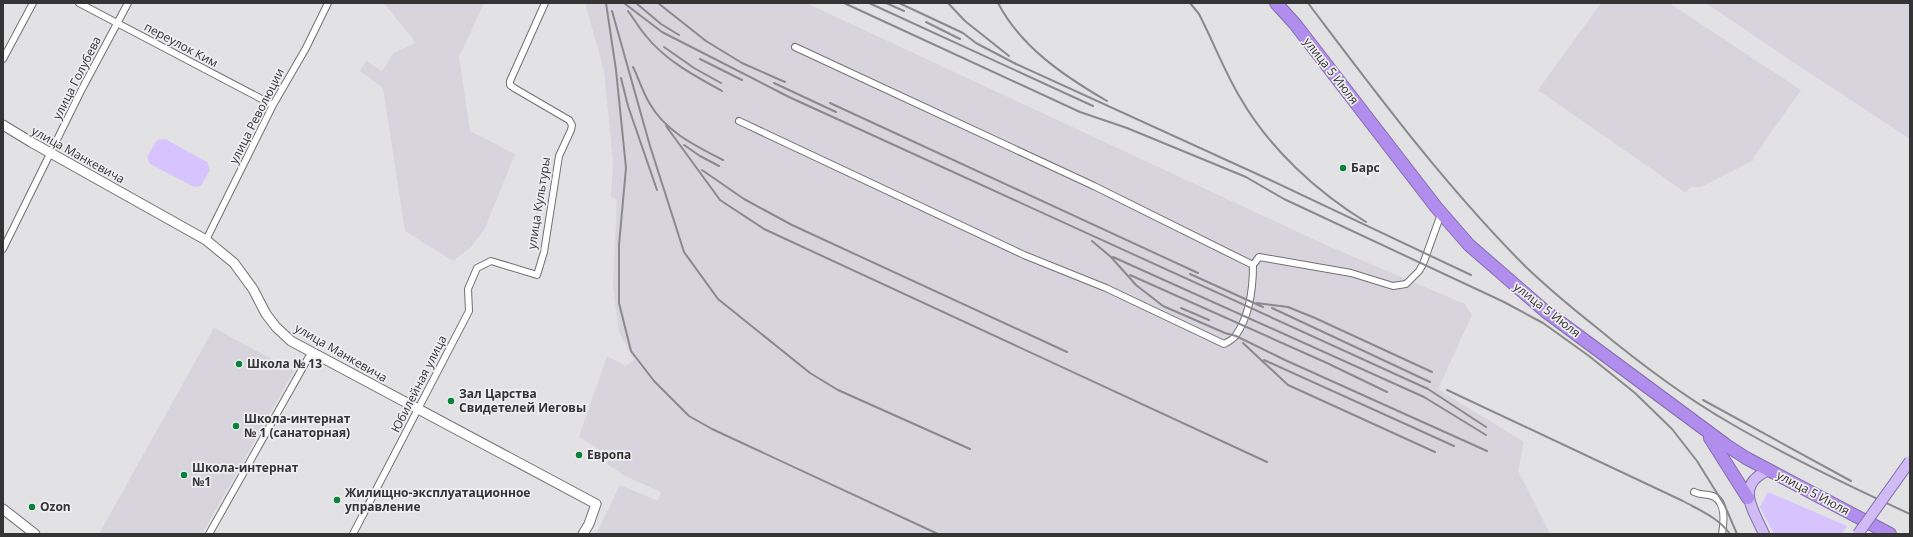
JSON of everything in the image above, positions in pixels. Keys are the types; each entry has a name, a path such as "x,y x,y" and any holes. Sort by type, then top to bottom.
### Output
{"highway":[{"name":"улица 5 Июля","path":"1276,3 1295,24 1441,214 1469,245 1545,311 1726,445 1769,470 1890,534"},
{"path":"1702,427 1725,459 1748,498"}],"main road":[{"path":"1858,534 1910,461"},
{"path":"1764,534 1748,498 1749,490 1756,478 1760,473 1769,470"}],"street":[{"path":"3,59 33,3"},
{"name":"переулок Ким","path":"79,3 273,105"},
{"name":"улица Голубева","path":"3,249 82,89 128,3"},
{"name":"улица Революции","path":"206,240 273,105 307,45 328,3"},
{"name":"улица Культуры","path":"506,265 537,275 544,252 559,156 572,125 569,120 510,85 510,81 546,3"},
{"path":"795,47 1094,186 1253,265"},
{"path":"739,121 1024,255 1106,288 1224,344 1236,336 1246,313 1253,287 1253,265 1259,257 1351,273 1393,286 1406,284 1419,271 1423,264 1441,214"},
{"name":"улица Манкевича","path":"3,125 206,240 234,263 253,289 266,314 276,327 291,341 596,504 589,524 583,534"},
{"name":"Юбилейная улица","path":"352,534 469,311 468,289 477,268 491,261 506,265"},
{"path":"209,534 311,353"},
{"path":"1694,492 1703,495 1710,495 1720,504 1725,516 1722,534"},
{"path":"3,508 35,534"}],"shaded area":[{"path":"384,3 484,3 459,57 470,131 515,154 485,228 471,247 453,261 405,231 383,88 360,71 366,61 382,71 394,53 416,43"},
{"path":"585,3 806,3 1328,246 1465,304 1472,315 1438,389 1524,442 1518,471 1550,534 596,534 620,485 658,501 661,492 627,477 607,464 610,456 579,437 607,356 626,366 634,360 619,332 613,286 617,199 611,198 613,162 604,70"},
{"path":"1601,3 1669,3 1801,90 1753,158 1754,160 1701,187 1690,187 1686,193 1538,90"},
{"path":"1706,3 1910,3 1910,139 1793,62"},
{"path":"165,139 207,162 210,170 201,186 194,187 150,164 147,157 157,140"},
{"name":"Школа-интернат №1","path":"214,328 294,371 202,534 99,534"},
{"path":"1768,492 1847,526 1842,534 1774,534 1760,507"}],"railway":[{"path":"606,3 616,70 626,168 619,245 619,303 631,351 654,381 689,416 712,429 938,534"},
{"path":"624,3 662,32 789,97 1428,389 1486,427"},
{"path":"636,3 661,24 679,35"},
{"path":"658,3 706,41 742,63 785,82"},
{"path":"844,3 1080,112 1127,128 1246,177 1284,199 1504,302 1543,323 1589,356 1635,393 1672,429 1697,461 1725,506 1737,534"},
{"path":"869,3 1093,106"},
{"path":"886,3 904,11"},
{"path":"899,3 963,33 976,43 1016,64 1268,179 1471,275"},
{"path":"948,3 965,21 1009,56"},
{"path":"998,3 1008,19 1031,47 1060,71 1107,101"},
{"path":"1190,3 1199,14 1235,89 1266,135 1280,152 1313,183 1330,197 1366,222"},
{"path":"1308,3 1412,139 1467,204 1526,267 1560,298 1644,366 1712,413 1796,459 1910,514"},
{"path":"612,11 650,146 684,252 718,299 810,373 838,390 970,449"},
{"path":"628,11 643,33 663,53 681,67 722,91"},
{"path":"926,22 960,39"},
{"path":"664,47 694,68 721,83"},
{"path":"700,59 742,80"},
{"path":"633,67 643,91 664,123 682,137 723,160"},
{"path":"621,78 628,106 657,190"},
{"path":"774,83 836,112"},
{"path":"830,103 1198,273"},
{"path":"666,126 720,200 764,229 1267,462"},
{"path":"684,145 700,156 719,166"},
{"path":"702,170 744,199 792,225 1067,352"},
{"path":"1092,241 1111,257 1136,285 1163,306 1225,333 1236,336 1285,360 1487,451"},
{"path":"1113,257 1424,397 1486,435"},
{"path":"1190,274 1263,307"},
{"path":"1130,275 1327,363 1387,392"},
{"path":"1257,303 1288,307 1432,372"},
{"path":"1181,308 1209,320"},
{"path":"1272,308 1430,382"},
{"path":"1243,343 1288,385 1435,452"},
{"path":"1264,360 1454,446"},
{"path":"1447,390 1683,501 1715,519 1730,534"},
{"path":"1703,400 1851,481"}],"place":[{"name":"Барс","path":"1343,168"},
{"name":"Школа № 13","path":"239,364"},
{"name":"Зал Царства Свидетелей Иеговы","path":"451,401"},
{"name":"Школа-интернат № 1 (санаторная)","path":"236,426"},
{"name":"Европа","path":"579,455"},
{"name":"Школа-интернат №1","path":"184,475"},
{"name":"Жилищно-эксплуатационное управление","path":"337,500"},
{"name":"Ozon","path":"32,507"}]}
